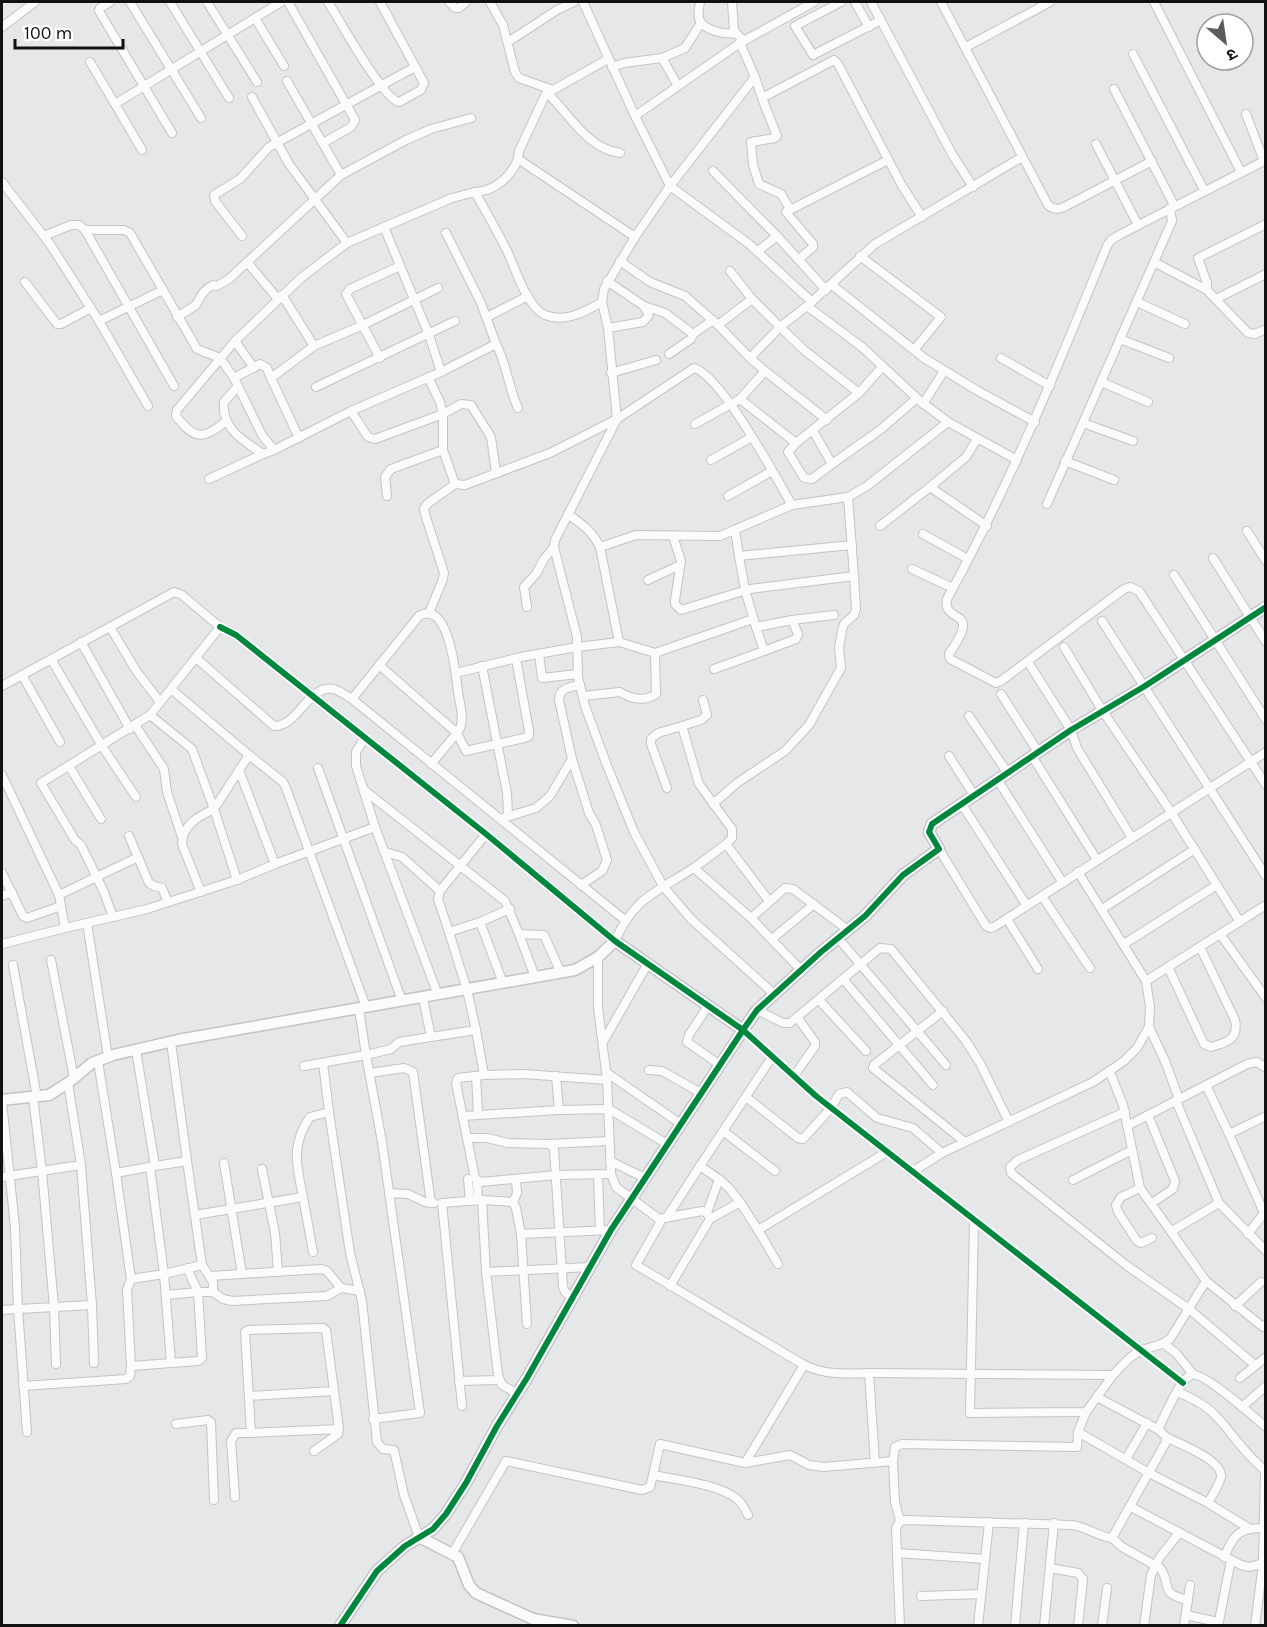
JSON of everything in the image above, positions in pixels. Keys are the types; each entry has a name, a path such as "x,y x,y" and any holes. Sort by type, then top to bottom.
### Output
{"street":[{"path":"2,27 35,2"},
{"path":"110,2 99,11 172,133"},
{"path":"130,2 201,118"},
{"path":"170,2 229,98"},
{"path":"207,2 257,82"},
{"path":"115,104 282,2"},
{"path":"288,2 346,104 354,123 323,143"},
{"path":"328,2 380,85 396,102 424,87 380,2"},
{"path":"449,2 455,8 459,8 466,2"},
{"path":"490,2 499,7 515,72 519,78 548,91 586,135 608,151 620,153"},
{"path":"508,42 557,10 574,2"},
{"path":"583,2 670,186 758,251 809,304 862,347 920,401 948,422 1017,460"},
{"path":"700,2 701,23 712,30 736,33"},
{"path":"732,2 732,21 736,33 742,42 777,136 751,142 753,165 759,184 783,196 790,209"},
{"path":"635,116 742,42 814,2"},
{"path":"841,2 795,26 811,53 817,54 881,20"},
{"path":"855,2 869,27"},
{"path":"871,2 952,154 973,187"},
{"path":"941,2 1022,158 1048,205 1053,209 1068,205 1152,161"},
{"path":"966,47 1050,2"},
{"path":"1154,2 1241,172"},
{"path":"255,18 284,66"},
{"path":"612,67 624,63 662,58 685,48 701,23"},
{"path":"1132,54 1204,190"},
{"path":"662,58 678,86"},
{"path":"548,91 563,86 608,59"},
{"path":"762,99 834,60 922,217"},
{"path":"90,62 142,150"},
{"path":"242,236 215,201 214,195 240,179 264,152 278,142 415,67"},
{"path":"755,77 670,186 607,281 602,302 608,328 617,419 555,540 554,547 577,637 578,674 583,696 606,763 634,832 663,886 691,919 774,994"},
{"path":"287,81 341,176"},
{"path":"1047,504 1172,221 1172,207 1152,161 1114,89"},
{"path":"226,421 205,436 195,435 187,430 176,416 177,410 235,341 301,278 347,243 452,198 485,191 506,178 513,171 519,151 548,91"},
{"path":"252,98 290,164 347,243"},
{"path":"1246,114 1265,161 1138,225 1111,240 1107,246 1035,422 987,526 946,605 952,614 961,619 963,628 950,654 950,659 996,683 1028,662 1124,589 1130,587 1139,591 1266,785"},
{"path":"177,317 196,305 198,296 208,288 229,279 341,176 406,140 431,129 471,118"},
{"path":"1096,144 1138,225"},
{"path":"750,358 780,327 829,287 875,244 1022,158"},
{"path":"518,159 635,237"},
{"path":"799,259 813,247 813,244 786,215 786,212 888,160"},
{"path":"713,171 829,287 944,371 1035,422"},
{"path":"2,182 44,236 91,308 148,406"},
{"path":"476,192 536,308 546,315 566,318 587,311 602,302"},
{"path":"1207,290 1207,283 1198,258 1266,224"},
{"path":"44,236 71,225 79,225 85,231 174,386"},
{"path":"384,227 429,335 441,372"},
{"path":"85,231 124,230 130,233 197,349 220,358 236,382 262,435 274,450"},
{"path":"446,233 468,273 487,317 505,363 510,389 518,408"},
{"path":"758,251 777,236"},
{"path":"860,256 941,317 914,350"},
{"path":"620,261 650,282 685,296 716,323 750,358 827,420"},
{"path":"247,262 280,297 314,346"},
{"path":"1155,262 1207,290 1248,333 1255,334 1266,329"},
{"path":"380,358 346,296 346,291 400,266"},
{"path":"730,271 752,298 804,350 859,393"},
{"path":"1216,299 1266,274"},
{"path":"607,281 644,306 665,313 693,334"},
{"path":"25,282 57,324 91,308"},
{"path":"271,378 314,346 438,288"},
{"path":"99,321 163,290"},
{"path":"487,317 528,296"},
{"path":"669,354 691,339 693,334 716,323 752,298"},
{"path":"1137,302 1185,324"},
{"path":"608,328 643,322 649,315 644,306"},
{"path":"316,387 455,321"},
{"path":"1120,339 1169,358"},
{"path":"235,341 254,368"},
{"path":"209,478 300,438 351,411 441,372 496,344"},
{"path":"1001,358 1050,386"},
{"path":"611,373 656,360"},
{"path":"263,454 240,439 226,421 224,402 236,382 260,364 264,365 300,438"},
{"path":"883,366 859,393 796,443 788,452 804,478 812,479 920,401 944,371"},
{"path":"429,613 444,573 424,509 427,504 455,484 465,485 550,453 617,419 694,368 702,372 731,404 792,506"},
{"path":"695,424 740,399 765,371"},
{"path":"428,377 437,393 443,414 443,450 455,484"},
{"path":"1101,382 1148,402"},
{"path":"740,399 796,443"},
{"path":"351,411 368,437 375,439 443,414 461,404 471,405 491,437 496,473"},
{"path":"600,547 636,535 720,536 792,506 848,497 867,486 948,422"},
{"path":"1083,423 1133,441"},
{"path":"813,430 832,464"},
{"path":"711,460 752,437"},
{"path":"880,526 966,457 977,439"},
{"path":"387,496 385,477 391,470 443,450"},
{"path":"1065,461 1114,480"},
{"path":"728,496 772,471"},
{"path":"930,488 987,526"},
{"path":"713,804 737,783 785,751 809,725 841,668 839,648 842,630 856,609 848,497"},
{"path":"568,514 589,530 600,547 619,642"},
{"path":"735,530 745,590 764,651"},
{"path":"1247,531 1266,561"},
{"path":"923,534 968,559"},
{"path":"673,536 680,565 675,604 681,610 745,590 854,576"},
{"path":"739,556 852,545"},
{"path":"527,608 524,587 554,547"},
{"path":"1213,558 1266,642"},
{"path":"648,580 680,565"},
{"path":"912,569 953,588"},
{"path":"1174,575 1266,720"},
{"path":"2,686 174,592 182,594 220,627 236,635 617,937 647,965 742,1030 831,1108 1183,1383"},
{"path":"1266,607 1007,772 929,827 929,832 986,926 990,928 1266,753"},
{"path":"352,699 419,615 429,613"},
{"path":"429,613 445,626 456,673 462,720 457,733 431,764"},
{"path":"456,673 516,658 619,642 655,653 755,623 834,615"},
{"path":"714,669 798,637 792,620"},
{"path":"1102,621 1266,876"},
{"path":"110,627 137,672 160,702"},
{"path":"113,917 81,845 75,840 41,783 150,715 220,627"},
{"path":"81,642 132,727 164,770 167,792 182,837 182,844 201,892"},
{"path":"1064,647 1102,710 1172,812 1240,922"},
{"path":"583,696 620,692 635,699 652,697 656,694 655,653"},
{"path":"539,654 542,678 578,674"},
{"path":"196,658 274,726 281,726 288,722 312,696 329,689 335,689 352,699 581,885 624,923"},
{"path":"379,665 457,733 466,751 529,736 516,658"},
{"path":"51,659 102,746 136,797"},
{"path":"1028,662 1071,730 1077,748 1132,838"},
{"path":"482,666 508,801 508,816"},
{"path":"22,675 60,742"},
{"path":"580,685 563,689 558,696 572,759 607,860 602,871 581,885"},
{"path":"171,689 283,782 310,851 362,1008 366,1055 389,1193 420,1413 373,1419"},
{"path":"1001,694 1097,860"},
{"path":"667,788 651,739 658,733 701,720 706,715 703,700"},
{"path":"150,715 192,749 237,880"},
{"path":"969,716 1007,772"},
{"path":"27,1432 18,1310 15,1227 6,1176 2,1101 49,1095 71,1081 92,1063 136,1050 575,970 598,957 617,937 624,923 645,897 694,868 732,838 734,833 699,784 682,726"},
{"path":"365,737 356,752 356,766 375,827 438,995"},
{"path":"182,837 193,820 214,809 249,755"},
{"path":"949,756 974,795"},
{"path":"499,819 536,808 549,795 572,759"},
{"path":"69,766 101,819"},
{"path":"318,768 402,1001"},
{"path":"239,770 275,864"},
{"path":"2,775 59,896 65,928"},
{"path":"997,779 1063,883"},
{"path":"364,790 506,901 535,977"},
{"path":"961,803 1027,906"},
{"path":"2,944 113,917 201,892 375,827"},
{"path":"478,1114 480,1076 476,1030 467,990 438,899 440,891 486,834"},
{"path":"129,836 149,883 162,888 168,902"},
{"path":"726,844 769,901"},
{"path":"340,1626 377,1571 405,1546 433,1529 446,1514 466,1484 497,1426 573,1298 590,1267 605,1230 632,1199 757,1010 864,916 903,875 939,849"},
{"path":"1102,909 1195,849"},
{"path":"385,852 402,856 440,891"},
{"path":"59,896 138,857"},
{"path":"694,868 751,918 801,970"},
{"path":"912,1172 942,1153 1110,1072 1137,1048 1149,1027 1150,1007 1146,981 1078,872"},
{"path":"2,873 21,912 27,918 62,906"},
{"path":"1124,944 1217,885"},
{"path":"751,918 789,887 848,930"},
{"path":"2,896 12,892"},
{"path":"1042,896 1090,968"},
{"path":"772,939 814,904"},
{"path":"1146,981 1266,905"},
{"path":"449,932 510,909"},
{"path":"1006,919 1038,969"},
{"path":"480,922 503,983"},
{"path":"23,1386 126,1379 130,1376 127,1290 130,1280 87,923"},
{"path":"519,934 544,935 561,973"},
{"path":"1220,934 1266,998"},
{"path":"838,938 946,1065"},
{"path":"1168,967 1204,1044 1211,1047 1232,1039 1236,1032 1234,1020 1200,946"},
{"path":"757,1010 786,1024 819,1000 880,948 891,949 943,1011 973,1052 1009,1122"},
{"path":"598,957 597,988 607,1077 611,1174 616,1187 663,1218 702,1211 709,1216"},
{"path":"51,960 71,1081 81,1165 92,1305 94,1363"},
{"path":"13,965 35,1097 54,1307 56,1364"},
{"path":"603,1043 647,965"},
{"path":"843,980 933,1085"},
{"path":"423,998 431,1037"},
{"path":"819,1000 866,1051"},
{"path":"708,1006 687,1042 720,1065"},
{"path":"943,1011 898,1045 873,1068 965,1142"},
{"path":"794,1076 815,1046 815,1042 797,1017"},
{"path":"1149,1027 1165,1061 1219,1203 1266,1251"},
{"path":"304,1066 391,1049 399,1042 476,1030"},
{"path":"171,1042 202,1265 213,1282 213,1292"},
{"path":"136,1050 153,1166 171,1363"},
{"path":"772,1057 663,1218 636,1265 804,1365 820,1372 1113,1375"},
{"path":"1127,1126 1253,1062 1266,1068"},
{"path":"323,1063 350,1253 360,1291 376,1442 383,1449 394,1450 404,1495 419,1537 461,1561 469,1585 476,1593 534,1619 573,1626"},
{"path":"370,1073 404,1068 412,1072 431,1203"},
{"path":"649,1070 662,1071 701,1093"},
{"path":"1110,1072 1125,1112 1140,1188 1206,1281 1235,1306 1265,1327"},
{"path":"518,1394 502,1385 496,1370 486,1272 467,1138 456,1080 480,1076 523,1074 607,1077 681,1124"},
{"path":"556,1076 559,1110"},
{"path":"1206,1085 1265,1213 1248,1234"},
{"path":"746,1097 802,1139 831,1108 839,1094 847,1092 877,1118 913,1128 942,1153"},
{"path":"463,1116 609,1109 667,1144"},
{"path":"313,1252 296,1149 310,1117 329,1112"},
{"path":"1125,1112 1018,1160 1012,1164 1010,1170 1014,1177 1126,1265 1189,1309 1255,1365"},
{"path":"1148,1115 1175,1181 1173,1189 1152,1203"},
{"path":"1229,1134 1265,1118"},
{"path":"723,1131 775,1171"},
{"path":"467,1138 487,1138 508,1143 549,1144 609,1141"},
{"path":"549,1144 554,1149 564,1292 573,1298"},
{"path":"1073,1180 1132,1150"},
{"path":"758,1230 887,1152"},
{"path":"116,1173 187,1161"},
{"path":"610,1161 645,1178"},
{"path":"224,1163 242,1274"},
{"path":"6,1176 81,1165"},
{"path":"699,1166 729,1188 778,1264"},
{"path":"262,1169 275,1233 278,1271"},
{"path":"472,1180 611,1174"},
{"path":"598,1175 605,1230"},
{"path":"513,1202 517,1194 516,1179"},
{"path":"670,1286 709,1216 719,1179"},
{"path":"1140,1188 1121,1197 1116,1205 1137,1241 1141,1243 1152,1238"},
{"path":"389,1193 408,1194 431,1203 513,1202"},
{"path":"195,1215 303,1197"},
{"path":"513,1202 516,1204 521,1233 527,1324"},
{"path":"709,1216 740,1202"},
{"path":"442,1203 462,1406"},
{"path":"1173,1232 1219,1203"},
{"path":"974,1222 970,1413 1086,1412"},
{"path":"521,1233 605,1230"},
{"path":"130,1280 202,1265"},
{"path":"486,1272 590,1267"},
{"path":"131,1366 198,1361 202,1358 198,1292 187,1268"},
{"path":"210,1276 321,1269 327,1271 341,1288"},
{"path":"900,1626 896,1528 900,1521 895,1502 893,1461 895,1447 902,1444 1077,1447 1078,1432 1086,1412 1113,1375 1128,1359 1141,1350 1164,1344 1170,1339 1206,1281"},
{"path":"1235,1306 1261,1282"},
{"path":"166,1296 213,1292 223,1299 232,1301 327,1296 341,1288 360,1291"},
{"path":"2,1310 92,1305"},
{"path":"251,1433 245,1332 248,1330 323,1328 326,1330 339,1429 338,1434 314,1451"},
{"path":"1164,1344 1181,1358 1193,1374 1202,1376 1266,1427"},
{"path":"1240,1378 1266,1357"},
{"path":"745,1462 804,1365"},
{"path":"869,1373 875,1463"},
{"path":"1159,1430 1183,1383 1193,1374"},
{"path":"459,1381 499,1380"},
{"path":"1242,1407 1266,1386"},
{"path":"249,1396 334,1391"},
{"path":"1178,1392 1213,1413 1265,1471 1264,1563 1256,1623 1266,1622"},
{"path":"1097,1397 1159,1430 1166,1437 1211,1460 1218,1466 1219,1483 1208,1503"},
{"path":"176,1424 208,1420 211,1422 214,1500"},
{"path":"1126,1459 1146,1423"},
{"path":"235,1497 231,1441 236,1433 339,1429"},
{"path":"1078,1432 1250,1528"},
{"path":"1112,1538 1166,1442 1166,1437"},
{"path":"452,1554 506,1461 642,1490 650,1487 660,1444 745,1462 785,1454 795,1456 815,1467 893,1461"},
{"path":"653,1475 721,1490 738,1500 748,1515"},
{"path":"1131,1506 1246,1567 1264,1563"},
{"path":"900,1521 1054,1523 1081,1526 1112,1538 1122,1547 1155,1565 1164,1573 1165,1585 1169,1592 1175,1597 1188,1600"},
{"path":"978,1626 989,1522"},
{"path":"1015,1626 1024,1523"},
{"path":"1044,1626 1054,1523"},
{"path":"1186,1615 1218,1624 1228,1558 1236,1535 1250,1528 1263,1528"},
{"path":"1144,1626 1149,1585 1155,1565 1179,1533"},
{"path":"897,1553 985,1559"},
{"path":"1050,1568 1078,1573 1083,1579 1078,1626"},
{"path":"1184,1626 1190,1585"},
{"path":"1102,1626 1107,1588"},
{"path":"921,1596 981,1594"}],"cycle path":[{"path":"1183,1383 816,1096 743,1030 757,1010 865,916 903,875 939,849 929,832 932,824 1071,730 1145,686 1266,607"},
{"path":"220,627 236,635 486,834 615,941 743,1030 611,1230 446,1514 433,1529 405,1546 377,1571 340,1626"}]}
